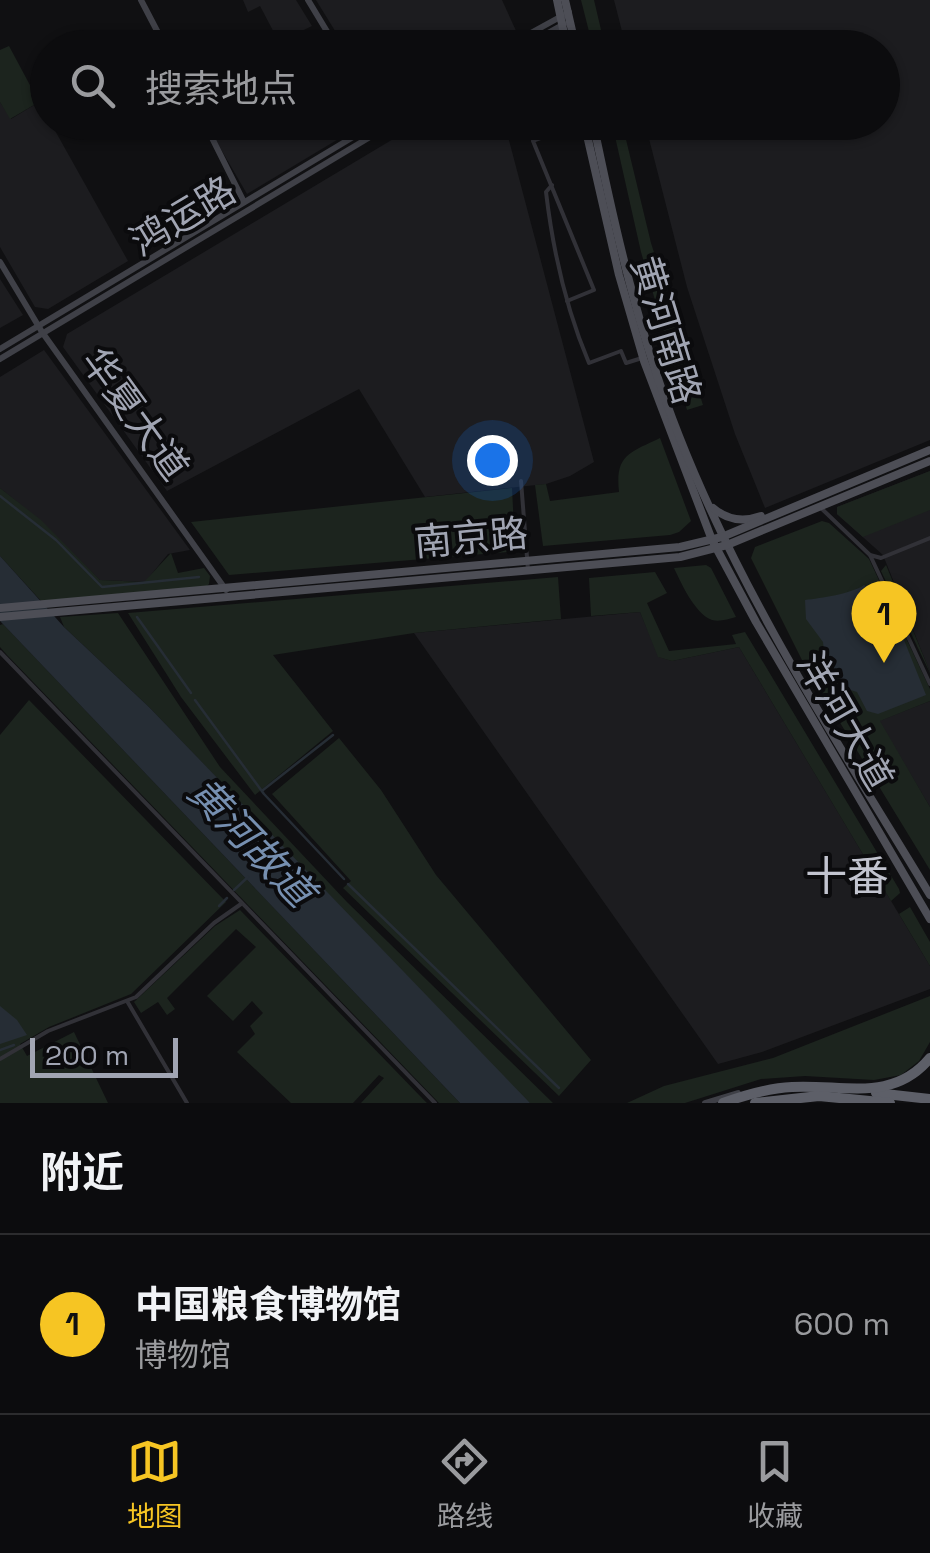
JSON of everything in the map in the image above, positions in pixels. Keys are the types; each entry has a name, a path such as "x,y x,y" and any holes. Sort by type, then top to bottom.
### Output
{"highway":[{"path":"763,1099 820,1086 891,1086 911,1078 930,1058"},
{"path":"820,1086 930,1099"},
{"path":"723,1103 819,1096 890,1103"}],"main road":[{"path":"557,0 570,30"},
{"path":"565,0 566,30"},
{"name":"黄河南路","path":"588,140 618,276 643,358 714,544"},
{"name":"黄河南路","path":"597,140 627,275 650,356 680,438 725,541"},
{"name":"南京路","path":"725,541 930,450"},
{"name":"南京路","path":"0,617 50,608 528,565 714,544 930,461"},
{"path":"708,504 724,516 746,520 826,494"},
{"name":"洋河大道","path":"725,541 843,752 930,895"},
{"name":"洋河大道","path":"714,544 930,919"},
{"name":"南京路","path":"0,608 50,608"}],"street":[{"path":"141,0 157,30"},
{"path":"308,0 326,30"},
{"path":"541,30 566,18"},
{"path":"548,30 566,18"},
{"path":"213,140 247,206"},
{"name":"鸿运路","path":"0,349 356,140"},
{"path":"536,140 594,290 567,301"},
{"path":"552,185 546,192 550,226 567,301 589,363 621,352 626,363 643,358"},
{"name":"华夏大道","path":"0,262 40,329 226,592"},
{"name":"鸿运路","path":"0,359 40,329"},
{"path":"521,480 528,565"},
{"path":"819,506 870,554 930,684"},
{"path":"870,554 881,558 930,538"},
{"path":"878,571 881,558"},
{"path":"0,652 434,1103"},
{"path":"0,1059 48,1031 127,1000 156,980 214,922 240,904"},
{"path":"127,1000 188,1103"},
{"path":"705,1103 750,1091 763,1099"}],"shaded area":[{"path":"243,0 296,0 312,26 304,30 273,30 260,6 248,12"},
{"path":"316,0 502,0 516,30 335,30"},
{"path":"581,0 594,0 601,30 589,30"},
{"path":"614,0 930,0 930,440 765,508 735,434 687,287 649,140 900,140 900,30 622,30"},
{"path":"9,46 30,85 30,107 10,119 0,102 0,50"},
{"path":"0,102 11,119 30,107 30,140 60,140 128,261 48,309 35,307 0,247"},
{"path":"216,140 337,140 247,194"},
{"path":"392,140 509,140 594,462 546,484 425,497 359,389 167,491 63,347 67,334"},
{"path":"616,140 626,140 651,243 703,405 687,410 641,252"},
{"path":"0,279 23,315 0,328"},
{"path":"44,350 190,550 168,554 145,582 100,580 41,521 0,488 0,377"},
{"path":"660,438 691,521 670,535 543,546 535,485 546,484 550,501 619,492 619,470 626,457"},
{"path":"930,471 930,672 883,555 837,514 837,507"},
{"path":"930,471 930,510 863,537 837,514 837,507"},
{"path":"0,488 41,520 100,580 144,582 171,553 178,573 204,568 210,576 209,584 42,602 0,556"},
{"path":"512,488 515,548 508,552 229,575 191,522"},
{"path":"822,521 869,559 930,689 930,701 880,721 930,807 930,870 803,662 751,558 755,547"},
{"path":"706,565 736,617 718,621 706,617 689,597 674,568"},
{"path":"886,565 930,672 930,673 881,571"},
{"path":"655,572 667,593 647,603 669,651 736,644 732,635 745,632 899,889 900,893 891,901 739,647 672,661 658,657 640,612 591,616 589,578"},
{"path":"558,577 561,619 414,633 273,655 333,731 255,795 181,697 128,613"},
{"path":"640,612 659,657 672,661 739,647 930,966 930,989 762,1052 718,1064 414,633"},
{"path":"118,613 220,767 347,902 553,1103 530,1103 517,1092 150,708 64,627 60,617"},
{"path":"3,624 460,1103 439,1103 7,655 0,647"},
{"path":"29,700 226,902 131,994 49,1027 20,1044 27,1056 74,1032 108,1103 0,1103 0,735"},
{"path":"930,701 930,807 879,721"},
{"path":"339,738 381,790 436,875 591,1060 559,1096 343,888 351,881 272,794"},
{"path":"910,907 930,942 930,966 899,914"},
{"path":"240,910 427,1103 361,1103 384,1078 379,1075 353,1103 291,1103 237,1052 255,1034 250,1026 263,1013 252,1001 233,1021 207,996 256,947 236,929 167,998 175,1009 167,1015 158,1002 141,1013 134,1002 215,926"},
{"path":"930,996 930,1042 919,1061 901,1075 874,1080 805,1076 761,1079 685,1103 627,1103 664,1086 773,1058"}],"water":[{"name":"黄河故道","path":"0,556 64,627 150,708 530,1103 460,1103 0,621"},
{"path":"864,585 880,597 897,636 902,635 926,695 878,714 867,711 857,692 844,688 823,642 806,619 805,600"},
{"path":"0,1006 17,1020 27,1035 0,1044"}],"waterway":[{"path":"0,496 56,540 102,587 199,577"},
{"path":"137,617 191,693"},
{"name":"黄河故道","path":"195,700 264,794 344,879"},
{"path":"263,790 333,735"},
{"name":"黄河故道","path":"234,890 248,877"},
{"path":"348,884 559,1088"},
{"path":"219,906 227,898"},
{"path":"0,1050 14,1045"}],"place":[{"name":"中国粮食博物馆","path":"884,663"}],"district":[{"name":"十番","path":"847,876"}]}
